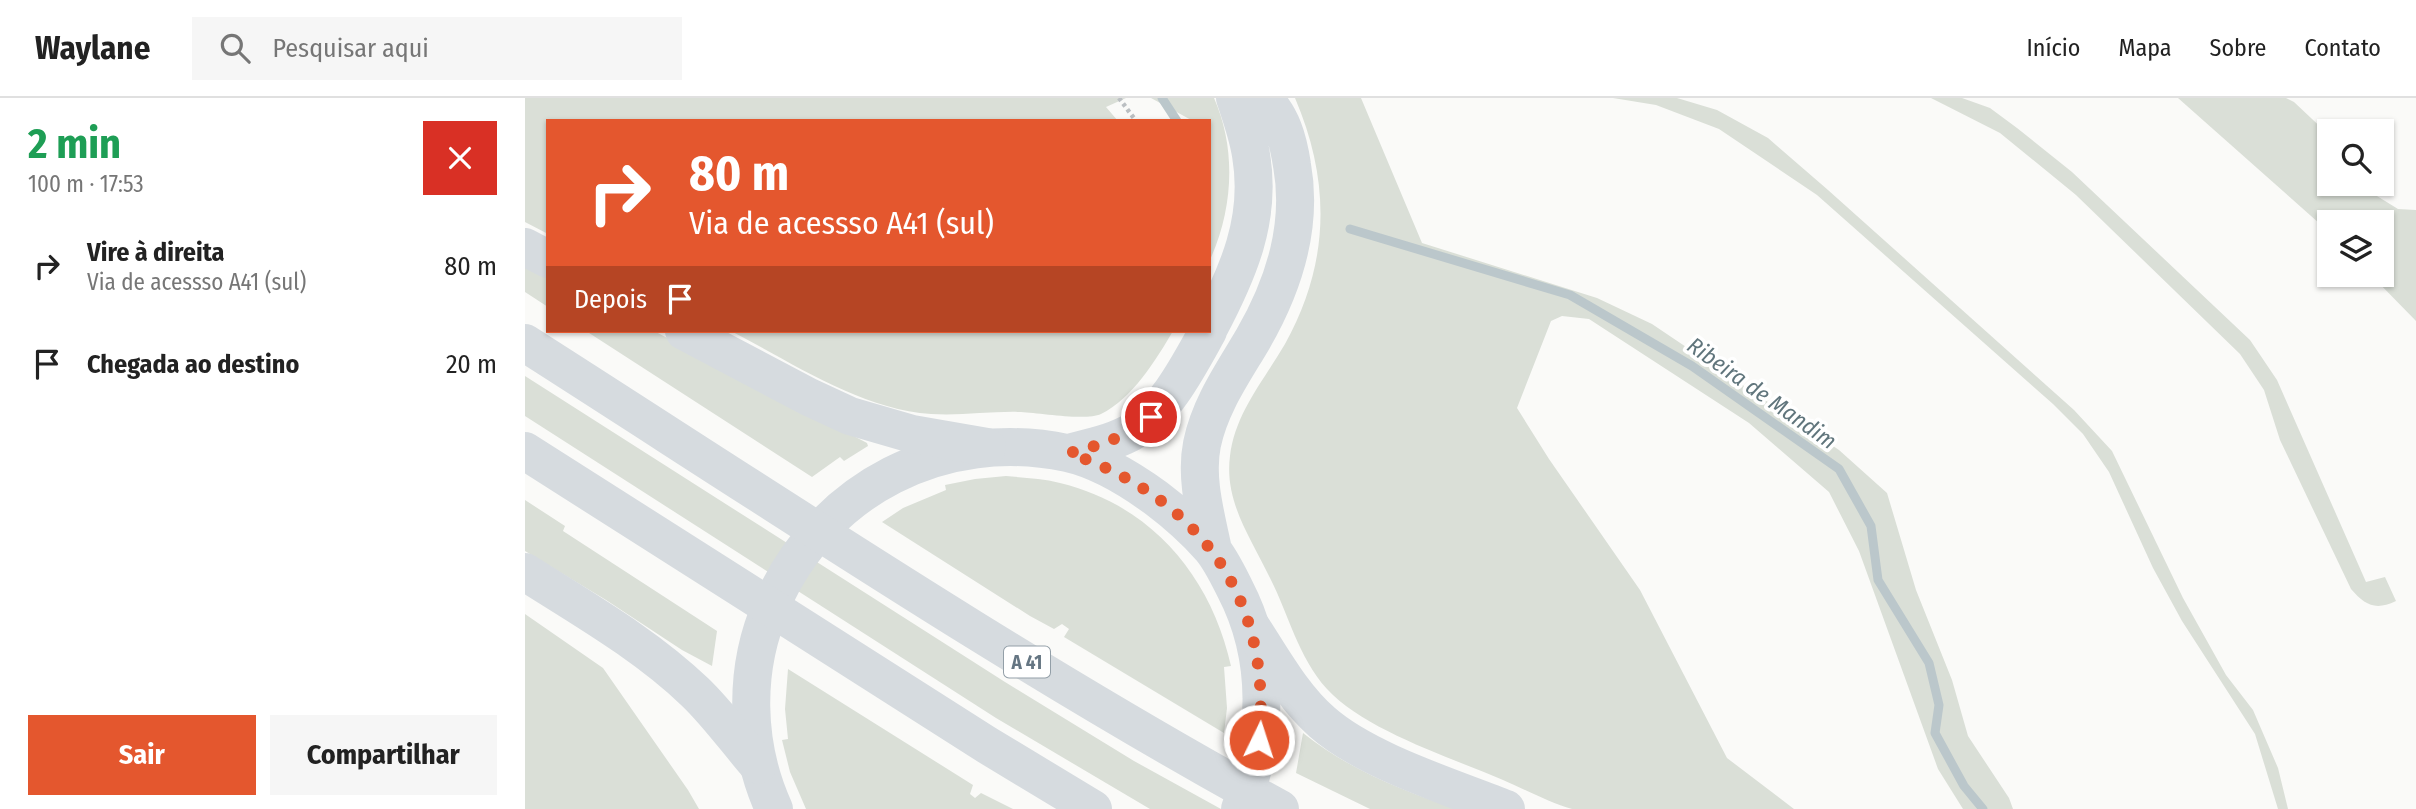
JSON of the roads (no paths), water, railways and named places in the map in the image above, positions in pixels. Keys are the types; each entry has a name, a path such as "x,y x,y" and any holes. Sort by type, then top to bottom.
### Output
{"main road":[{"path":"1211,323 1238,271 1254,207 1255,184 1251,153 1234,98"},
{"path":"1213,550 1200,470 1204,438 1221,391 1255,336 1274,297 1292,236 1294,182 1288,142 1277,111 1263,98"},
{"path":"525,247 546,258"},
{"path":"688,333 850,416 912,434 988,447"},
{"path":"1069,453 1113,441 1151,417 1168,397 1206,333"},
{"name":"A 41","path":"525,342 1035,668 1145,734 1280,809"},
{"path":"774,809 758,765 752,731 751,697 754,658 765,618 788,569 829,519 858,495 896,472 944,454 988,447 1027,447 1069,453 1109,469 1143,489 1185,520 1213,550 1242,602 1252,628 1262,684 1259,740 1252,776 1240,809"},
{"path":"525,451 1093,809"},
{"path":"525,572 608,625 676,675 713,710 758,765"},
{"path":"1252,628 1308,708 1337,733 1405,769 1506,809"}],"waterway":[{"name":"Ribeira de Mandim","path":"1162,98 1176,119"},
{"name":"Ribeira de Mandim","path":"1350,229 1570,295 1692,366 1839,469 1871,526 1878,580 1929,663 1939,705 1935,733 1964,786 1983,809"}]}
